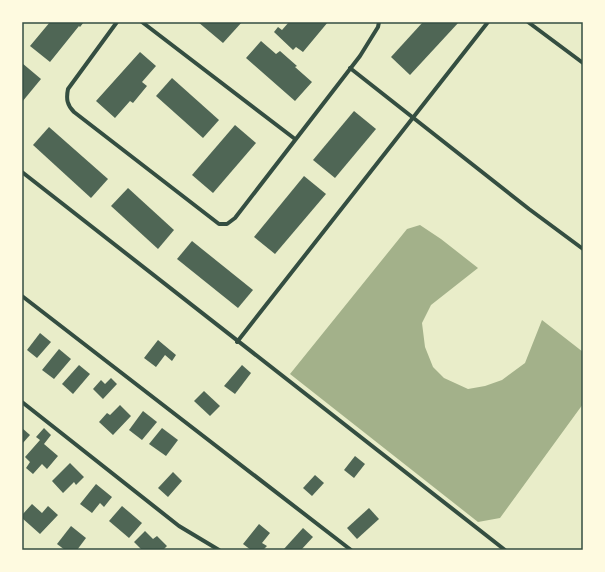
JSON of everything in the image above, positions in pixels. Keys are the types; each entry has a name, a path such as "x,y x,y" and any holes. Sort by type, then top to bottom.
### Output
{"street":[{"path":"117,22 68,89 66,97 69,107 219,224 226,224 234,218 350,68 375,32 379,22"},
{"path":"142,22 295,139"},
{"path":"237,342 488,22"},
{"path":"528,22 583,64"},
{"path":"350,68 583,248"},
{"path":"22,172 237,342 505,550"},
{"path":"22,296 351,550"},
{"path":"22,402 179,526 219,550"}],"shaded area":[{"path":"420,225 441,239 478,268 431,305 422,323 425,347 433,367 444,378 468,389 485,386 502,380 525,363 542,320 583,352 583,404 500,518 478,522 290,374 407,229"}],"building":[{"path":"50,22 84,22 80,27 79,26 50,62 30,46"},
{"path":"198,22 242,22 223,43"},
{"path":"289,22 328,22 303,52 296,47 293,50 274,32 278,27 282,30"},
{"path":"423,22 459,22 410,75 391,57"},
{"path":"261,41 276,54 280,51 312,82 295,101 246,58"},
{"path":"140,52 156,66 142,82 147,86 133,103 130,101 115,118 96,101"},
{"path":"22,63 41,79 22,102"},
{"path":"172,78 219,120 203,138 156,96"},
{"path":"354,111 376,129 335,178 313,160"},
{"path":"235,125 256,143 213,193 192,175"},
{"path":"49,127 108,179 91,198 33,145"},
{"path":"304,176 326,194 275,254 254,237"},
{"path":"128,188 174,230 158,249 111,206"},
{"path":"192,241 253,290 238,308 177,259"},
{"path":"40,333 51,342 37,358 27,350"},
{"path":"158,340 176,355 172,361 165,355 156,367 144,358"},
{"path":"59,349 71,359 54,379 42,370"},
{"path":"79,365 90,374 73,394 62,384"},
{"path":"242,365 251,373 235,394 224,386"},
{"path":"111,378 117,384 103,399 93,389 101,380 105,384"},
{"path":"204,391 220,406 210,416 194,401"},
{"path":"120,405 131,416 113,435 99,422 107,413 110,415"},
{"path":"143,411 157,422 142,440 129,430"},
{"path":"22,428 30,435 22,444"},
{"path":"44,428 51,435 44,444 58,456 47,469 42,464 33,474 26,468 30,462 25,457 40,440 36,437"},
{"path":"162,428 178,440 166,456 149,444"},
{"path":"355,456 365,464 354,478 344,470"},
{"path":"70,463 84,477 76,485 74,482 63,493 52,481"},
{"path":"173,472 182,481 168,497 158,488"},
{"path":"315,475 324,483 312,496 303,488"},
{"path":"96,484 112,497 104,507 100,503 92,513 80,504"},
{"path":"32,504 42,513 48,506 58,515 40,534 22,518 22,515"},
{"path":"122,506 142,523 129,538 109,521"},
{"path":"369,508 379,519 357,539 347,528"},
{"path":"259,524 270,533 262,543 267,546 263,550 251,550 243,544"},
{"path":"71,526 86,538 77,550 65,550 57,544"},
{"path":"303,528 313,537 301,550 283,550"},
{"path":"145,531 153,539 157,536 167,546 163,550 142,550 134,542"}]}
